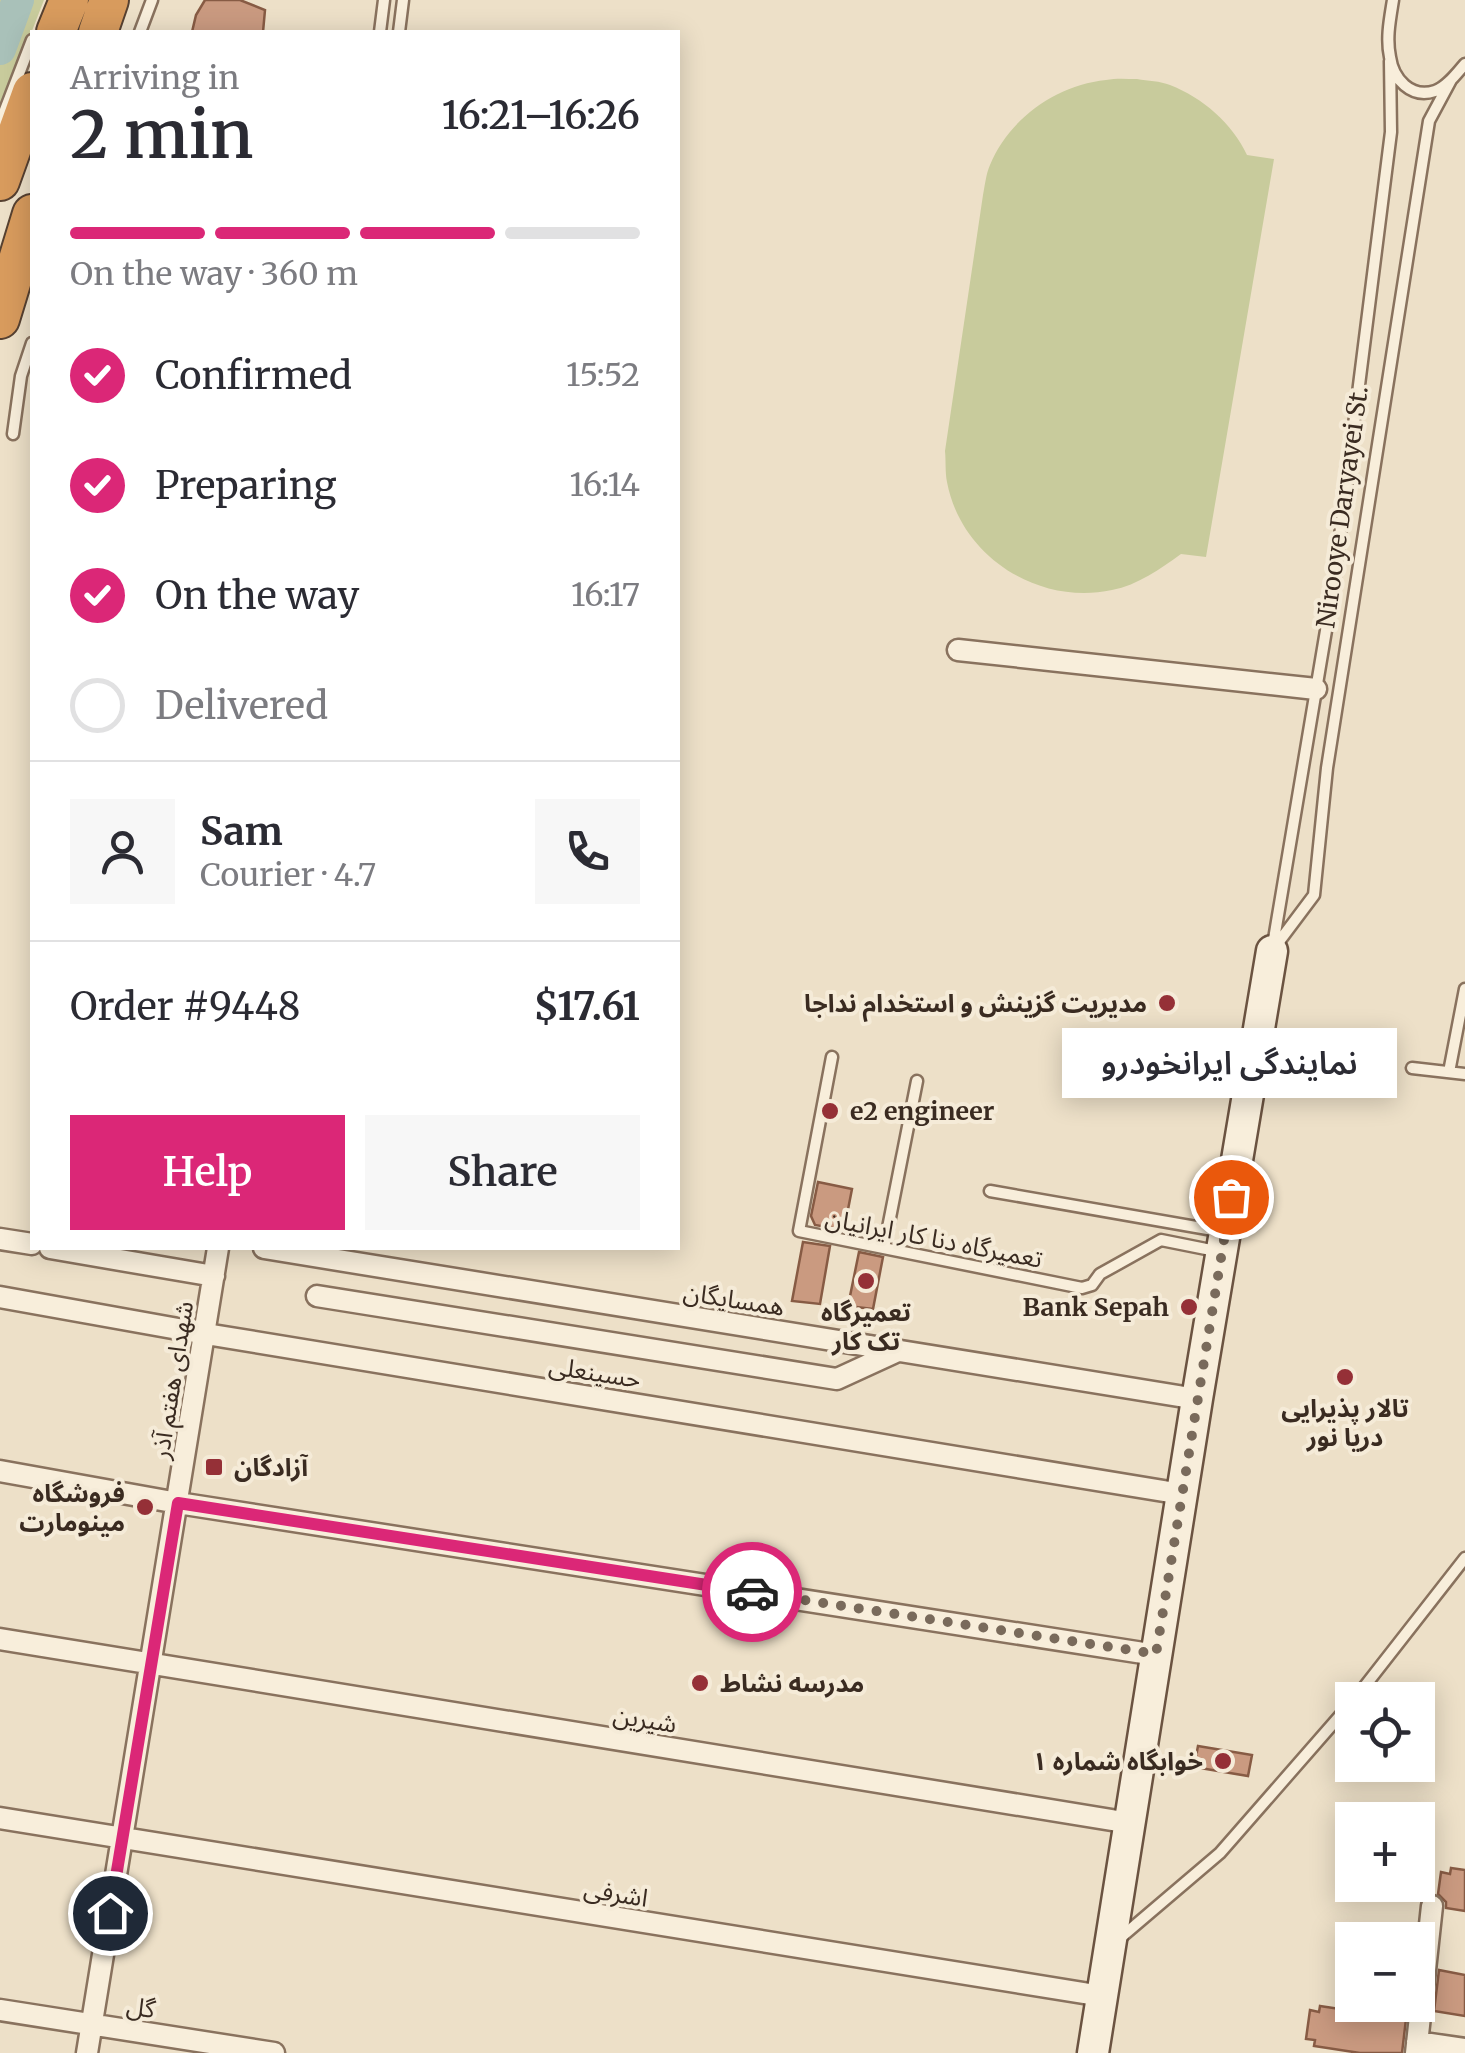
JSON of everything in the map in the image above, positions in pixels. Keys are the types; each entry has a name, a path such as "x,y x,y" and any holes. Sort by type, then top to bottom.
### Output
{"highway":[{"path":"57,30 69,0"},
{"path":"99,30 109,0"},
{"path":"0,181 30,98"},
{"path":"0,320 30,221"}],"main road":[{"name":"Nirooye Daryayei St.","path":"1093,2053 1272,951"}],"street":[{"path":"958,650 1316,689"},
{"path":"0,1239 30,1244"},
{"path":"62,1250 214,1276"},
{"name":"شهدای هفتم آذر","path":"87,2053 218,1250"},
{"name":"همسایگان","path":"276,1250 1197,1399"},
{"path":"316,1296 837,1379 898,1351"},
{"name":"حسینعلی","path":"0,1297 1182,1494"},
{"path":"0,1471 178,1503 1156,1654"},
{"name":"شیرین","path":"0,1638 1130,1823"},
{"name":"اشرفی","path":"0,1818 1102,1996"},
{"path":"1432,1906 1416,2047 1465,2049"},
{"name":"گل","path":"0,2010 274,2053"}],"lane":[{"path":"141,30 152,0"},
{"path":"380,30 384,0"},
{"path":"399,30 402,0"},
{"name":"Nirooye Daryayei St.","path":"1272,951 1334,584 1390,132 1388,34 1392,0"},
{"path":"0,123 30,45"},
{"path":"1390,60 1398,82 1419,94 1437,91 1451,80"},
{"name":"Nirooye Daryayei St.","path":"1272,951 1314,894 1326,768 1429,121 1451,80 1465,64"},
{"path":"12,434 21,376 30,348"},
{"path":"1449,1072 1465,989"},
{"name":"تعمیرگاه دنا کار ایرانیان","path":"832,1058 799,1232 1082,1288 1092,1286 1100,1274 1161,1240 1223,1242"},
{"path":"1412,1068 1465,1074"},
{"path":"884,1248 916,1082"},
{"path":"990,1191 1223,1242"},
{"path":"1368,1682 1465,1558"},
{"path":"1110,1946 1220,1853 1335,1722"}],"green space":[{"path":"0,0 44,0 30,30 0,113"},
{"path":"1137,79 1166,84 1194,97 1225,122 1247,155 1274,159 1206,557 1181,554 1122,588 1085,593 1057,590 1031,583 986,553 968,533 947,482 945,451 983,195 998,148 1036,107 1087,83"}],"building":[{"path":"205,0 240,0 265,10 263,30 192,30"},
{"path":"818,1182 852,1189 844,1230 815,1225 811,1216"},
{"path":"803,1242 830,1246 820,1304 792,1301"},
{"name":"تعمیرگاه تک کار","path":"859,1252 883,1257 873,1309 848,1306"},
{"name":"خوابگاه شماره ۱","path":"1198,1746 1252,1755 1248,1776 1194,1767"},
{"path":"1451,1868 1465,1870 1465,1911 1446,1908 1438,1894 1441,1872 1450,1874"},
{"path":"1439,1970 1465,1975 1465,2016 1435,2011"},
{"path":"1320,2006 1335,2008 1335,2022 1406,2022 1402,2053 1360,2053 1314,2046 1315,2040 1306,2039 1310,2010 1319,2012"}],"waterway":[{"path":"0,49 18,0"}],"way so far":[{"path":"752,1592 1156,1654 1231,1197"}],"place":[{"name":"مدیریت گزینش و استخدام نداجا","path":"1167,1003"},
{"name":"e2 engineer","path":"830,1111"},
{"name":"نمایندگی ایرانخودرو","path":"1231,1197"},
{"name":"تعمیرگاه تک کار","path":"866,1281"},
{"name":"Bank Sepah","path":"1189,1307"},
{"name":"تالار پذیرایی دریا نور","path":"1345,1377"},
{"name":"آزادگان","path":"214,1467"},
{"name":"فروشگاه مینومارت","path":"145,1507"},
{"name":"مدرسه نشاط","path":"700,1683"},
{"name":"خوابگاه شماره ۱","path":"1223,1761"}],"route":[{"path":"110,1913 178,1503 752,1592"}]}
